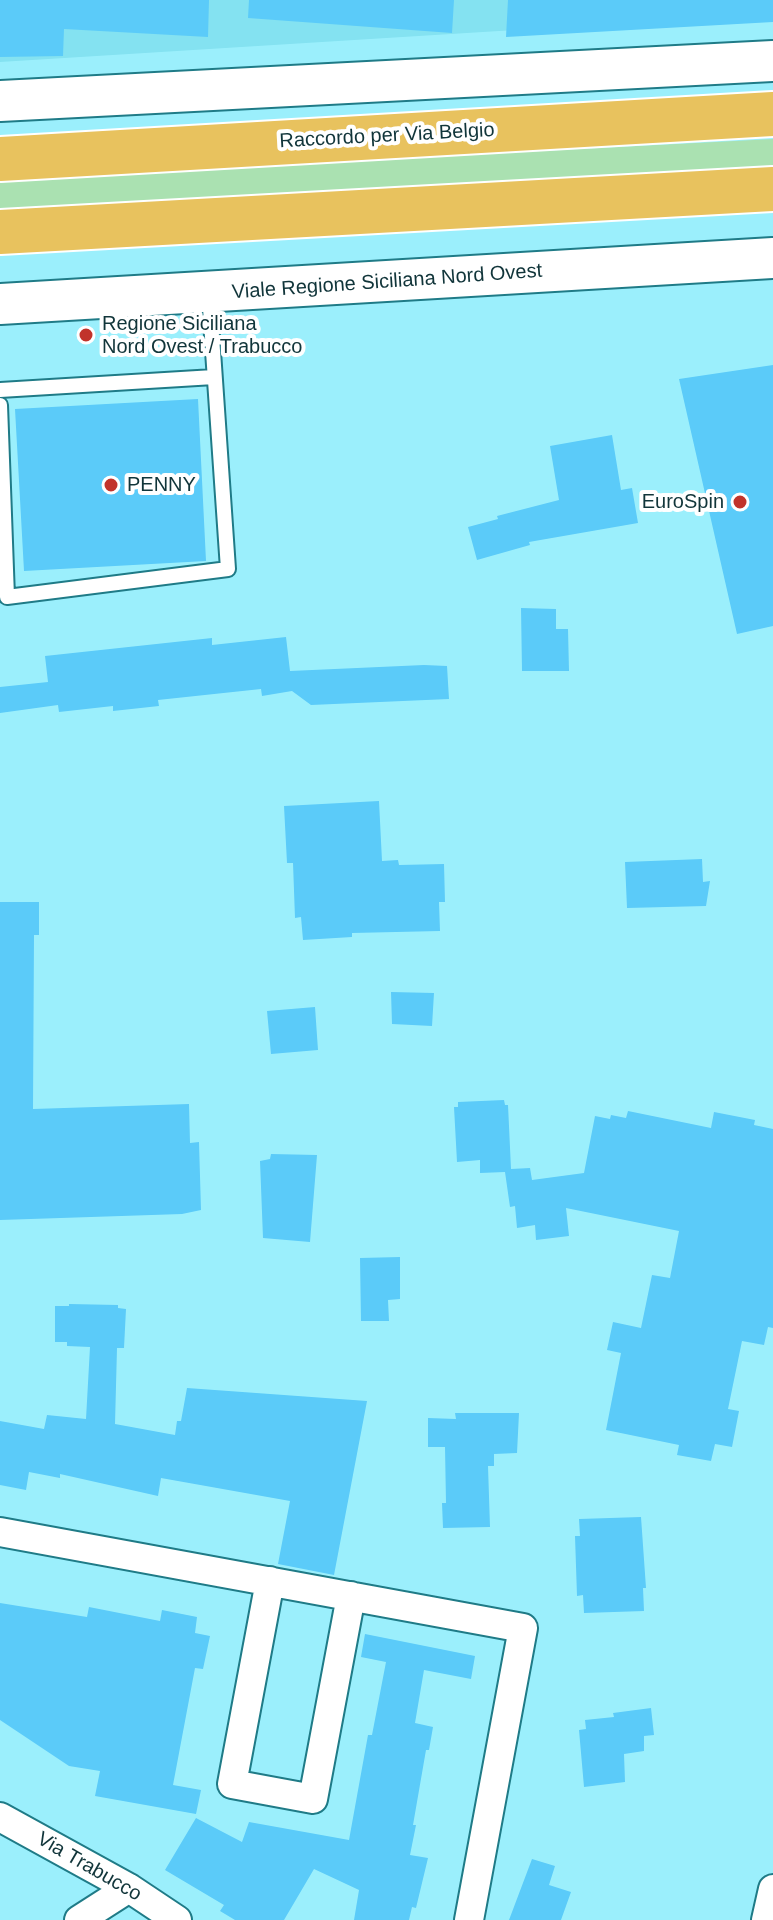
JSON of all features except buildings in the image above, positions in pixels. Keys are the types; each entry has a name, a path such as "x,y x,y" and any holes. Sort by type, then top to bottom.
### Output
{"highway":[{"name":"Raccordo per Via Belgio","path":"0,159 773,114"},
{"path":"0,232 773,189"}],"street":[{"path":"0,101 773,61"},
{"name":"Viale Regione Siciliana Nord Ovest","path":"0,304 773,258"},
{"path":"0,1532 523,1628 469,1920"},
{"path":"270,1581 232,1784 313,1799 351,1596"},
{"name":"Via Trabucco","path":"0,1817 129,1888 177,1920"},
{"path":"79,1920 129,1888"},
{"path":"766,1920 773,1889"}],"lane":[{"path":"0,405 7,597 228,569 209,293"},
{"path":"0,390 214,377"}],"shaded area":[{"path":"0,0 773,0 773,14 0,62"}],"green space":[{"path":"773,139 773,170 0,213 0,179"}],"place":[{"name":"Regione Siciliana Nord Ovest / Trabucco","path":"86,335"},
{"name":"PENNY","path":"111,485"},
{"name":"EuroSpin","path":"740,502"}]}
